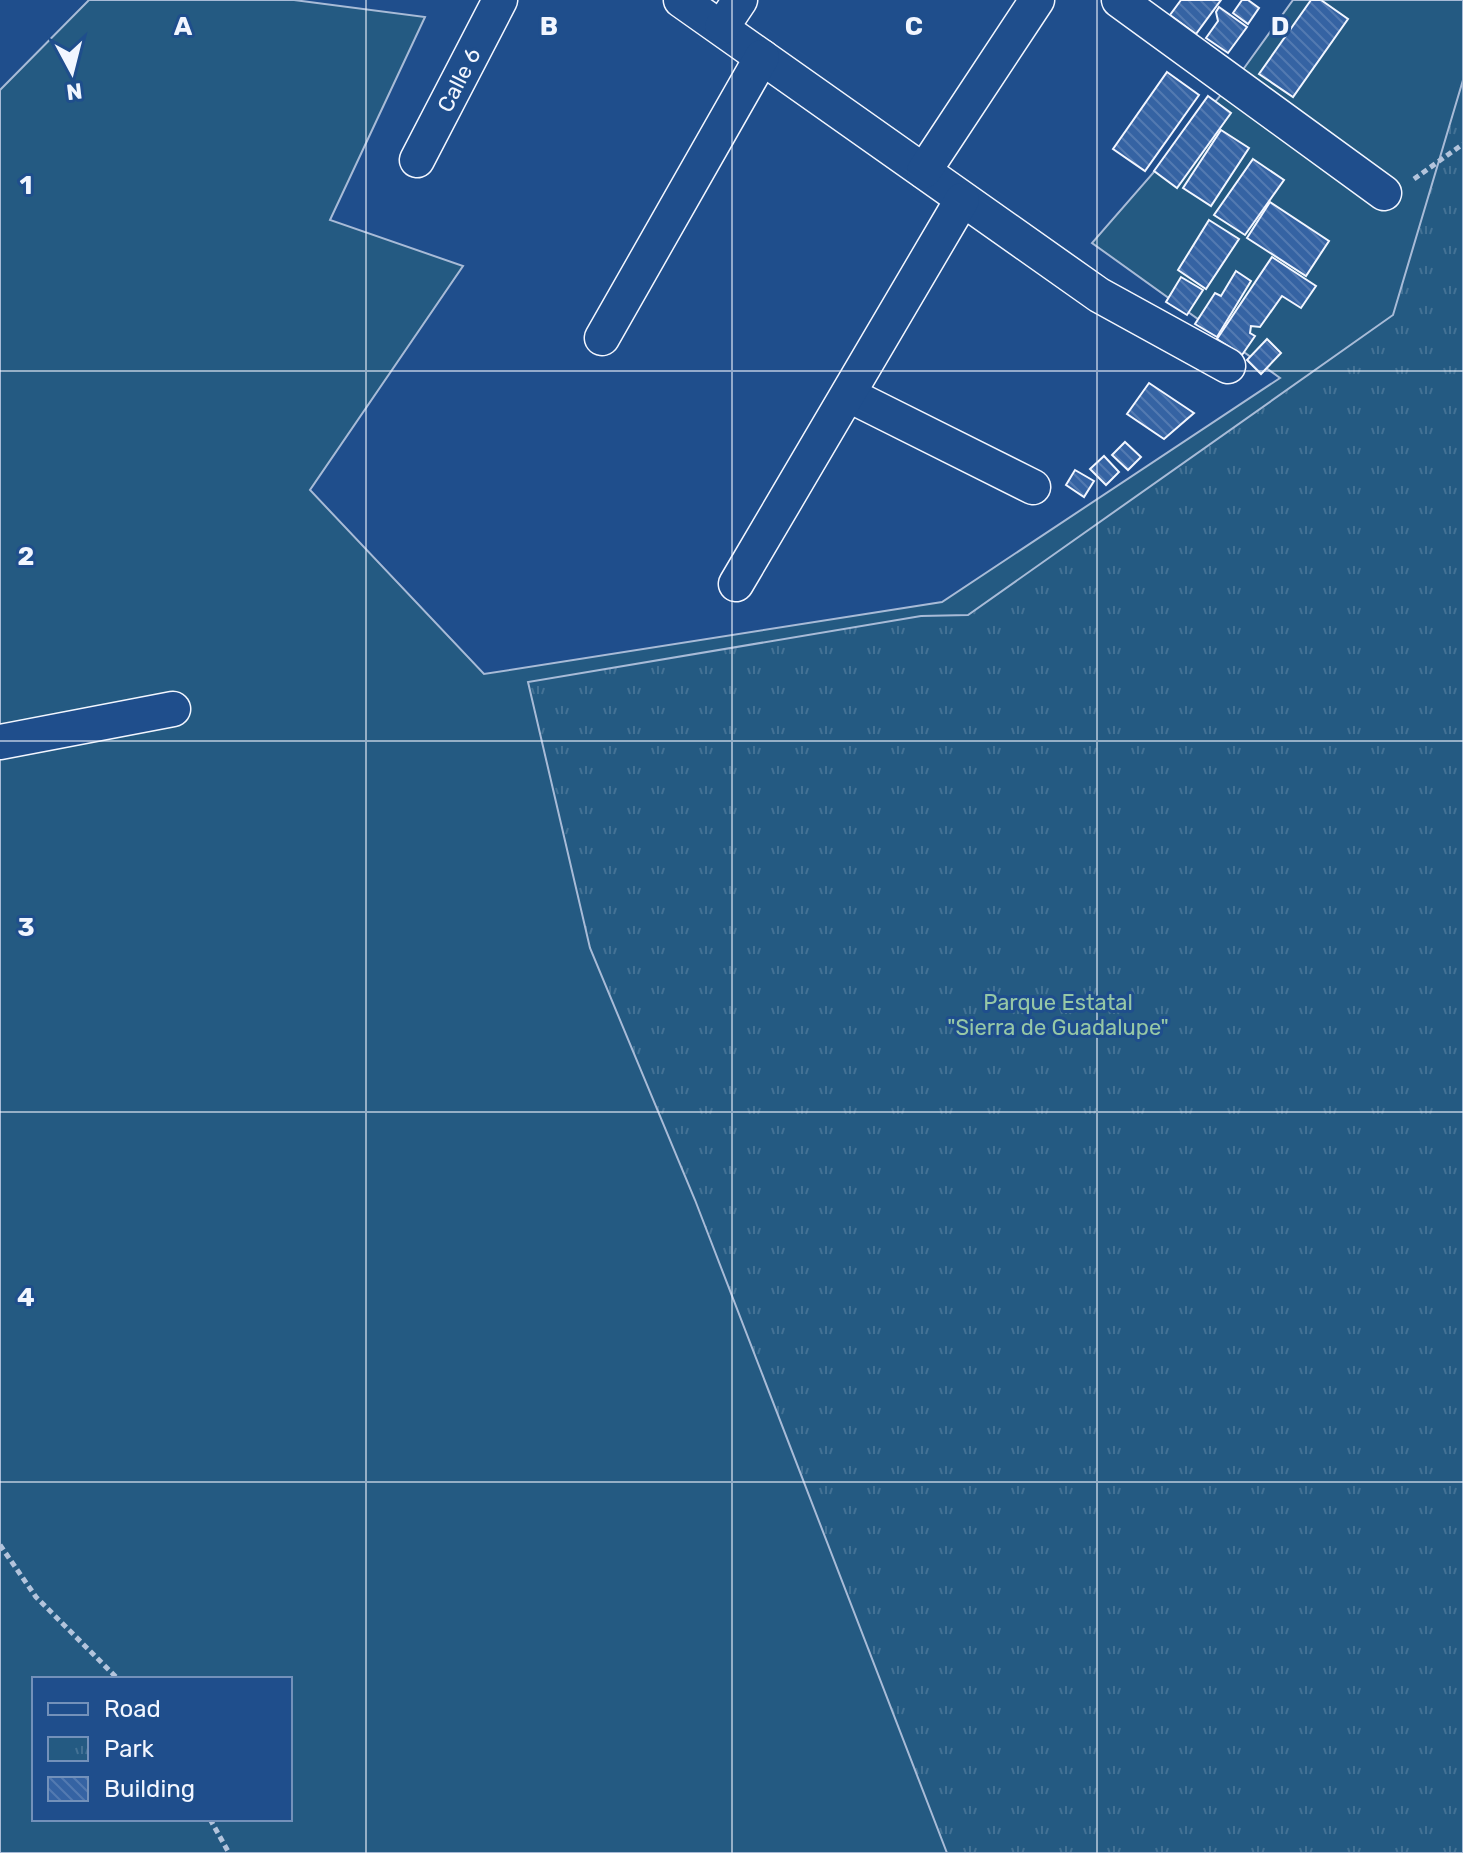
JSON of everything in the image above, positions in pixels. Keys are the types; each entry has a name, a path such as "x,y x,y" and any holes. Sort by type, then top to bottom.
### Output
{"street":[{"name":"Calle 6","path":"417,160 500,0"},
{"path":"681,0 731,13 762,57 962,200 1099,295 1228,366"},
{"path":"924,171 1037,0"},
{"path":"1119,0 1384,193"},
{"path":"602,338 762,57"},
{"path":"736,584 962,200"},
{"path":"849,395 1033,487"},
{"path":"0,742 173,709"}],"path":[{"path":"1384,193 1403,187 1463,144"},
{"path":"0,1545 36,1597 116,1677"},
{"path":"211,1821 229,1853"}],"green space":[{"path":"89,0 294,0 425,17 330,220 463,266 310,490 484,674 942,602 1280,378 1092,243 1242,71 1293,0 1463,0 1463,1853 0,1853 0,90"},
{"name":"Parque Estatal \"Sierra de Guadalupe\"","path":"1463,80 1463,1853 947,1853 695,1200 590,948 528,682 921,616 968,615 1393,315"}],"building":[{"path":"1181,0 1221,0 1196,34 1170,15"},
{"path":"1242,0 1248,0 1259,8 1248,24 1233,13"},
{"path":"1311,0 1321,0 1348,19 1293,97 1259,74"},
{"path":"1219,7 1247,27 1228,53 1206,38 1218,21 1216,12"},
{"path":"1167,72 1199,95 1145,171 1113,149"},
{"path":"1208,96 1231,113 1177,188 1154,171"},
{"path":"1221,130 1249,148 1211,206 1183,188"},
{"path":"1253,159 1284,180 1245,235 1214,215"},
{"path":"1270,202 1329,241 1306,276 1247,238"},
{"path":"1209,220 1239,239 1206,289 1178,270"},
{"path":"1272,257 1316,286 1301,308 1282,296 1260,327 1251,326 1250,333 1255,336 1242,355 1217,339"},
{"path":"1236,271 1251,281 1217,337 1195,324 1215,293 1221,296"},
{"path":"1181,277 1203,290 1187,315 1166,302"},
{"path":"1267,339 1281,353 1261,374 1247,360"},
{"path":"1149,383 1194,413 1164,439 1127,414"},
{"path":"1125,442 1141,457 1128,470 1112,455"},
{"path":"1104,456 1119,472 1106,485 1090,469"},
{"path":"1075,470 1094,481 1084,497 1066,485"}]}
